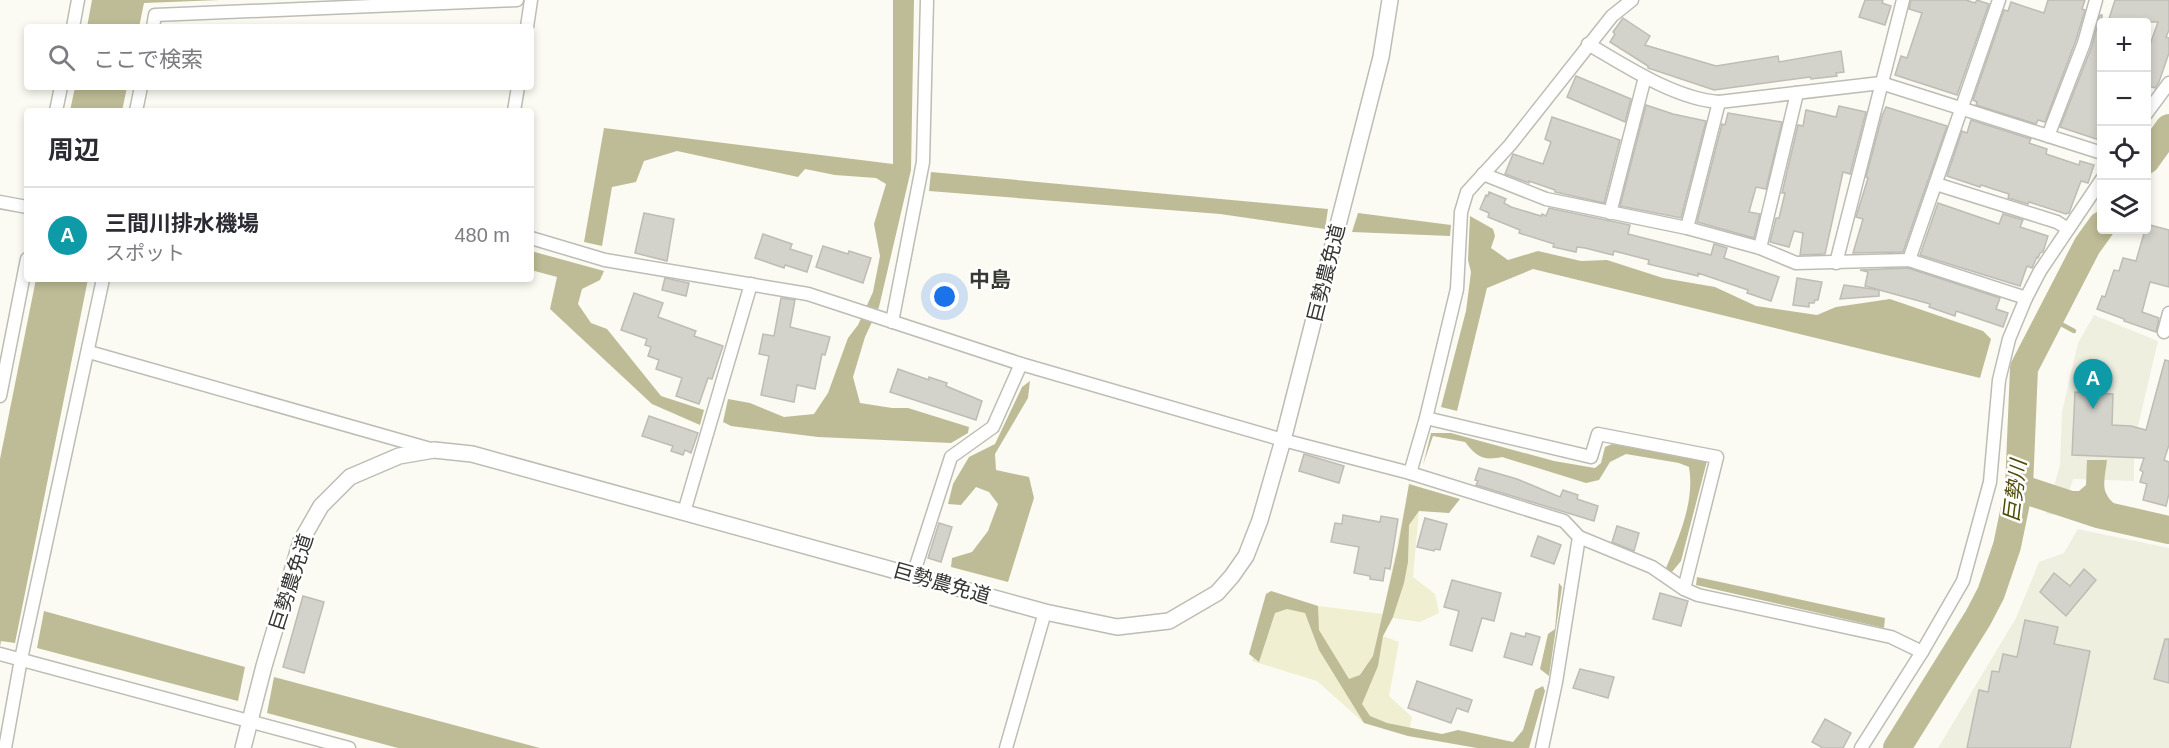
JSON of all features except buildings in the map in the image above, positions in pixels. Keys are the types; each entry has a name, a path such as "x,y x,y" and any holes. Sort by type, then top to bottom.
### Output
{"street":[{"path":"73,24 76,0"},
{"path":"154,24 155,15 517,0"},
{"path":"527,24 531,0"},
{"path":"886,320 923,162 927,0"},
{"name":"巨勢農免道","path":"243,748 301,541 321,506 350,477 399,456 434,450 472,454 1045,612 1117,627 1169,621 1217,593 1246,556 1260,520 1283,440 1381,57 1390,0"},
{"path":"1410,473 1426,418 1457,289 1461,212 1467,192 1510,145 1612,16 1632,0"},
{"path":"1836,263 1903,0"},
{"path":"1909,260 1999,0"},
{"path":"2048,136 2084,43 2096,0"},
{"path":"1588,44 1645,77 1703,101 1719,102 1881,83 2097,151"},
{"path":"1610,213 1645,77"},
{"path":"2151,107 2169,83"},
{"path":"57,108 60,90"},
{"path":"137,108 140,90"},
{"path":"514,108 518,90"},
{"path":"1760,249 1797,93"},
{"path":"1687,228 1719,102"},
{"path":"1483,174 1546,199 1687,228 1760,249 1796,263 1909,260 2026,298"},
{"path":"1861,748 1922,652 1963,581 1990,482 1999,380 2009,339 2040,271 2101,180"},
{"path":"1936,184 2057,222 2068,229"},
{"path":"0,202 24,206"},
{"path":"534,239 605,260 808,294 1021,364 1283,440 1410,473 1564,521 1579,537 1652,567 1684,589 1698,595 1891,637 1922,652"},
{"path":"0,396 24,274"},
{"path":"4,748 102,282"},
{"path":"684,512 751,284"},
{"path":"2164,332 2169,313"},
{"path":"89,352 434,450"},
{"path":"913,575 951,457 993,427 1021,364"},
{"path":"1426,418 1591,457 1598,434 1717,457 1684,589"},
{"path":"1542,748 1556,682 1579,537"},
{"path":"1006,748 1045,612"},
{"path":"2,654 349,748"}],"shaded area":[{"path":"92,0 220,0 144,3 140,24 88,24"},
{"path":"893,0 914,0 911,170 879,307 865,337 853,377 860,403 908,408 969,427 968,433 951,443 818,437 731,426 723,422 728,399 750,403 784,417 814,414 828,393 848,338 858,325 873,292 880,256 874,224 886,184 876,178 835,175 805,169 798,177 677,151 644,161 636,182 612,187 602,246 584,242 604,128 893,164"},
{"path":"74,90 126,90 123,108 71,108"},
{"path":"931,172 1328,209 1325,229 1220,214 929,191"},
{"path":"1358,213 1451,225 1450,236 1352,232"},
{"path":"1470,216 1493,229 1495,236 1491,248 1508,260 1538,251 1581,261 1607,260 1663,278 1715,287 1756,306 1817,315 1836,307 1890,299 1983,331 1991,339 1980,378 1533,269 1487,288 1457,411 1441,407 1466,311 1471,272 1468,260"},
{"path":"534,252 604,271 600,280 582,289 578,304 591,323 607,329 661,396 704,410 700,425 652,404 550,309 557,277 534,271"},
{"path":"35,282 87,282 15,643 1,641 0,647 0,459"},
{"path":"2094,315 2158,341 2134,443 2134,481 2073,479 2061,515 2046,514 2060,465 2062,412 2078,343"},
{"path":"1030,381 1028,398 995,454 996,470 1029,477 1034,498 1008,582 951,567 952,558 972,552 988,531 998,504 989,492 976,487 961,505 948,504 953,484 969,457 995,444 1022,387"},
{"path":"1431,433 1451,433 1554,461 1595,468 1601,463 1605,447 1612,444 1707,461 1681,561 1671,573 1666,568 1688,506 1689,467 1679,463 1626,454 1610,462 1599,480 1586,483 1502,457 1481,457 1465,442 1433,436 1423,465"},
{"path":"2087,460 2107,460 2104,486 2111,500 2117,506 2134,514 2169,522 2169,541 2061,515 2068,491 2079,491 2086,485"},
{"path":"1409,484 1460,499 1449,513 1419,511 1409,525 1408,562 1404,583 1393,617 1383,636 1378,666 1362,704 1370,716 1387,723 1442,734 1458,730 1513,742 1523,730 1535,690 1543,686 1545,691 1529,748 1477,748 1408,736 1364,723 1319,650 1305,613 1287,609 1275,613 1259,662 1249,654 1266,594 1271,591 1318,606 1319,630 1349,679 1360,675 1373,656 1398,547"},
{"path":"2078,529 2169,548 2169,748 1938,748 2016,618 2039,562 2064,553"},
{"path":"1697,577 1885,618 1884,628 1696,585"},
{"path":"1559,583 1562,587 1549,676 1540,669 1548,634 1555,629"},
{"path":"44,611 245,667 238,701 37,648"},
{"path":"274,677 540,748 398,748 267,713"}],"green space":[{"path":"1405,506 1419,511 1413,577 1435,594 1439,613 1420,622 1393,618 1383,636 1399,642 1389,696 1412,717 1408,736 1364,723 1317,681 1252,661 1271,591 1318,606 1383,614"}],"waterway":[{"name":"巨勢川","path":"2151,153 2169,128"},
{"name":"巨勢川","path":"1897,748 1978,618 1991,593 2007,546 2019,488 2024,368 2087,246 2097,232"},
{"path":"2050,318 2074,331"},
{"path":"2019,488 2098,514 2169,530"}],"place":[{"name":"三間川排水機場","path":"2093,409"}],"district":[{"name":"中島","path":"990,280"}]}
